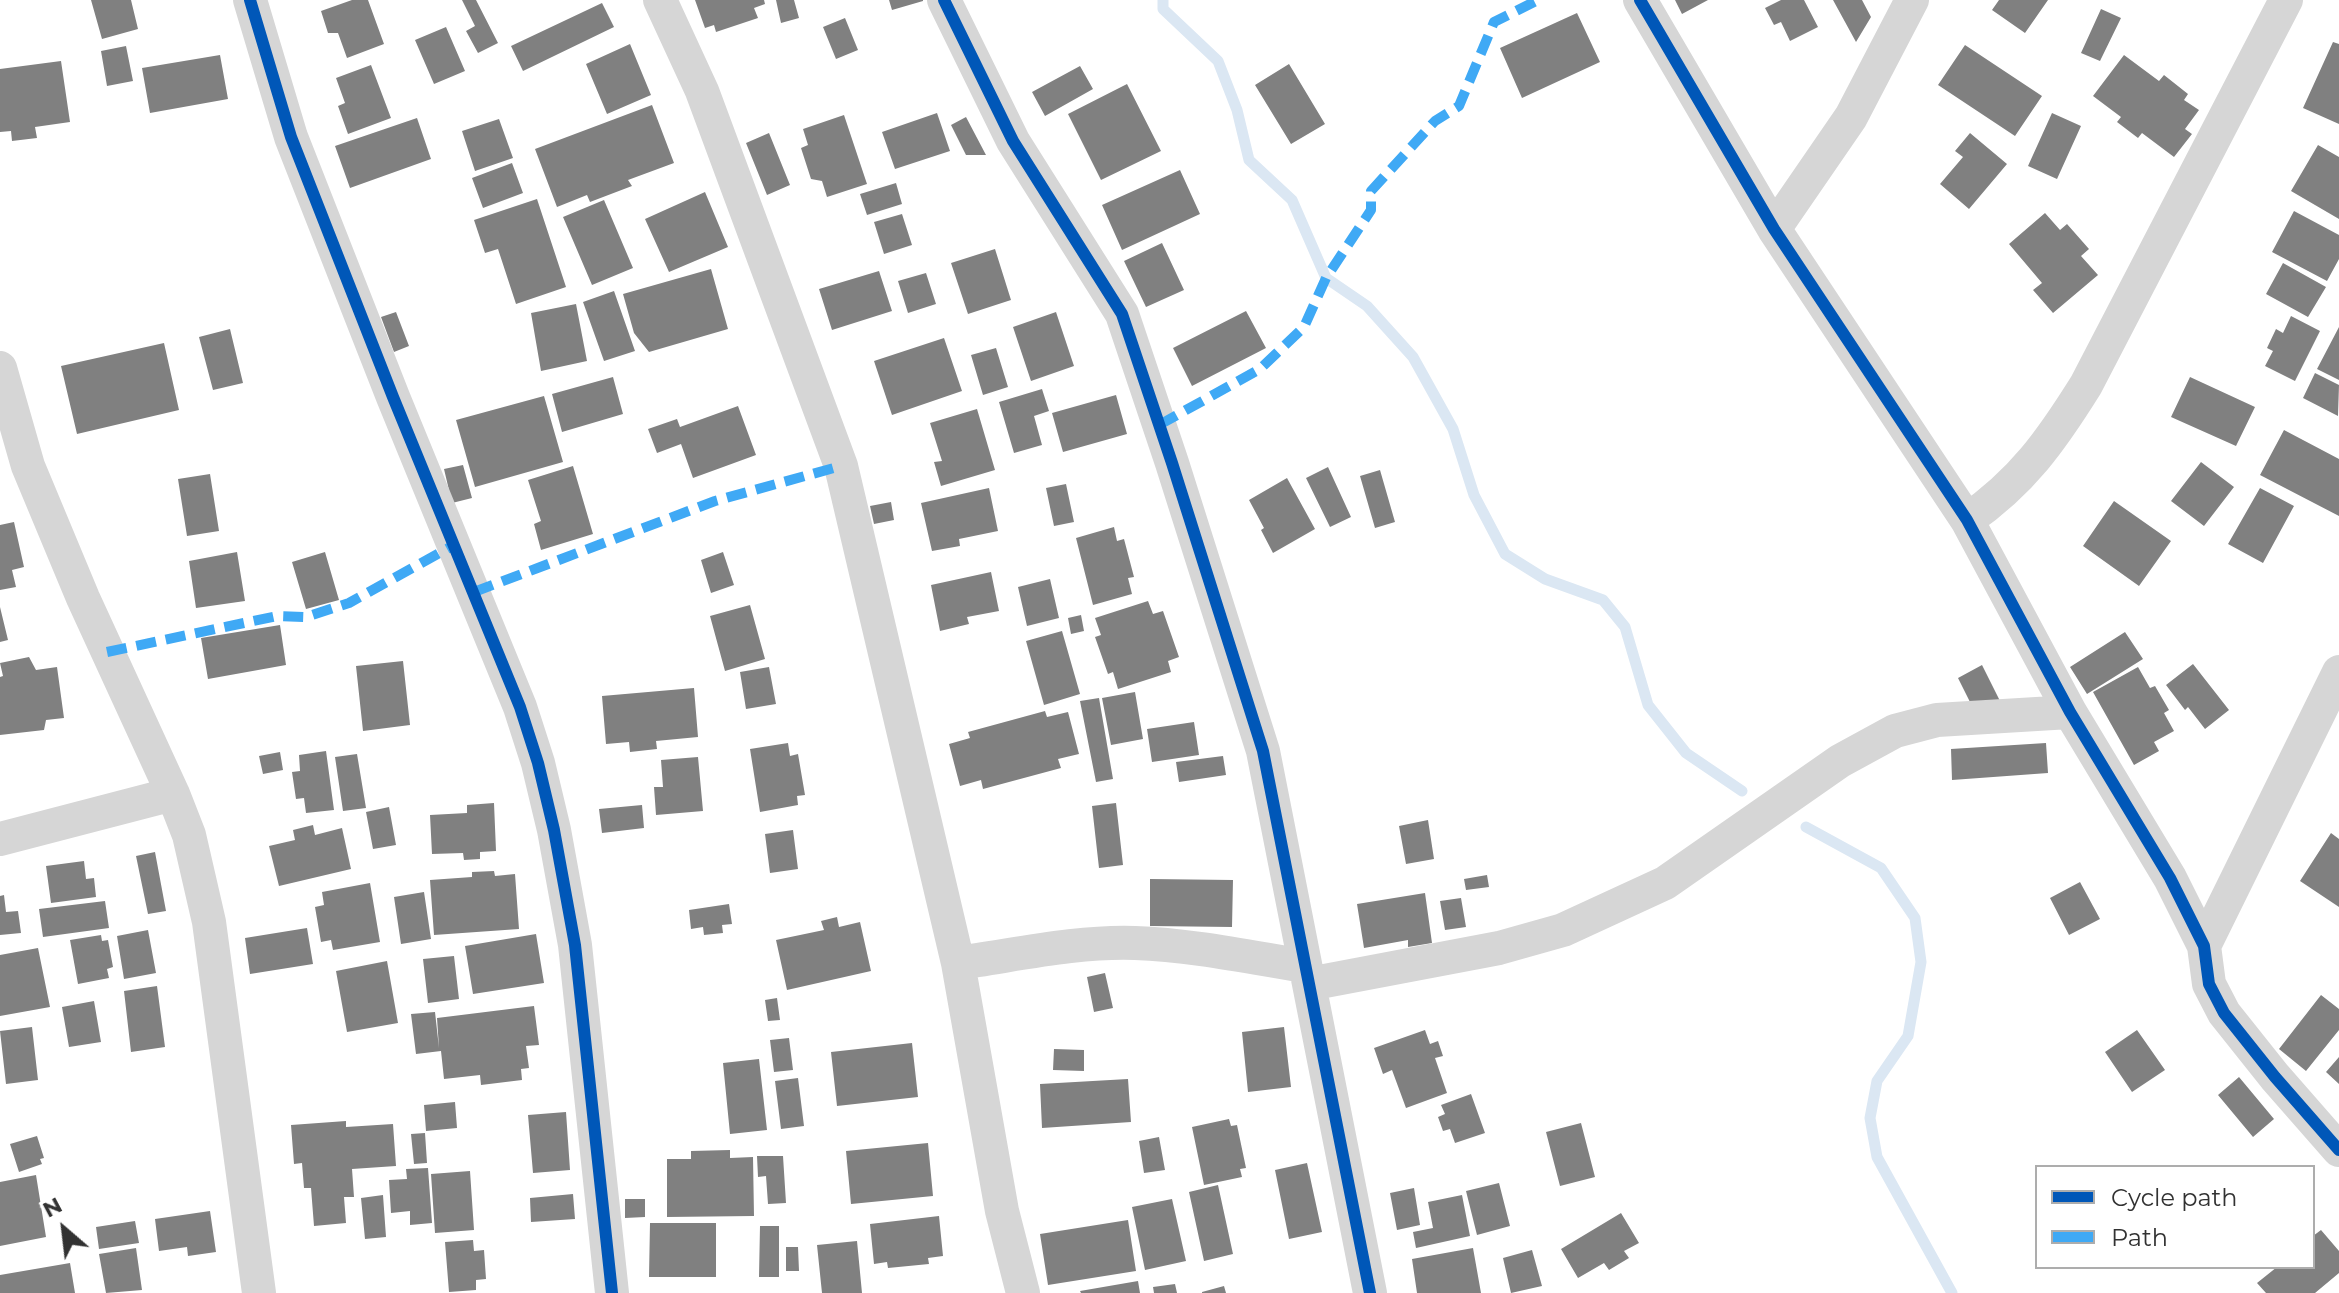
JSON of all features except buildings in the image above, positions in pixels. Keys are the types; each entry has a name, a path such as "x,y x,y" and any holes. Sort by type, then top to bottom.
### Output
{"street":[{"path":"250,0 291,137 514,693 538,763 575,945 612,1293"},
{"path":"660,0 702,91 841,466 958,963 1002,1211 1023,1293"},
{"path":"944,0 1013,141 1122,314 1263,751 1370,1293"},
{"path":"1640,0 1774,229 1967,520 2070,712 2170,878 2204,946 2209,984 2224,1013 2339,1150"},
{"path":"1774,229 1851,117 1912,0"},
{"path":"1967,520 2000,497 2050,442 2086,385 2286,0"},
{"path":"0,368 14,470 107,652 189,835 209,922 259,1293"},
{"path":"2204,946 2339,672"},
{"path":"958,963 1132,943 1182,946 1307,975 1499,948 1563,930 1665,883 1840,761 1895,731 1937,720 2070,712"},
{"path":"0,839 173,794"}],"waterway":[{"path":"1163,0 1163,9 1218,61 1237,110 1249,160 1292,200 1326,278 1367,306 1413,357 1453,429 1474,495 1505,554 1545,579 1603,600 1625,627 1648,705 1686,753 1742,791"},
{"path":"1806,827 1881,868 1915,918 1921,962 1908,1036 1877,1081 1870,1118 1877,1157 1952,1293"}],"marked path":[{"path":"1159,425 1260,369 1304,327 1326,278 1371,210 1371,191 1435,121 1459,106 1494,22 1538,0"},
{"path":"474,592 715,501 841,466"},
{"path":"107,652 277,616 306,617 349,603 454,545"}],"cycle path":[{"path":"250,0 291,137 520,707 538,763 575,945 612,1293"},
{"path":"944,0 1013,141 1122,314 1172,463 1263,751 1370,1293"},
{"path":"1640,0 1774,229 1967,520 2070,712 2170,878 2204,946 2209,984 2224,1013 2339,1150"}]}
